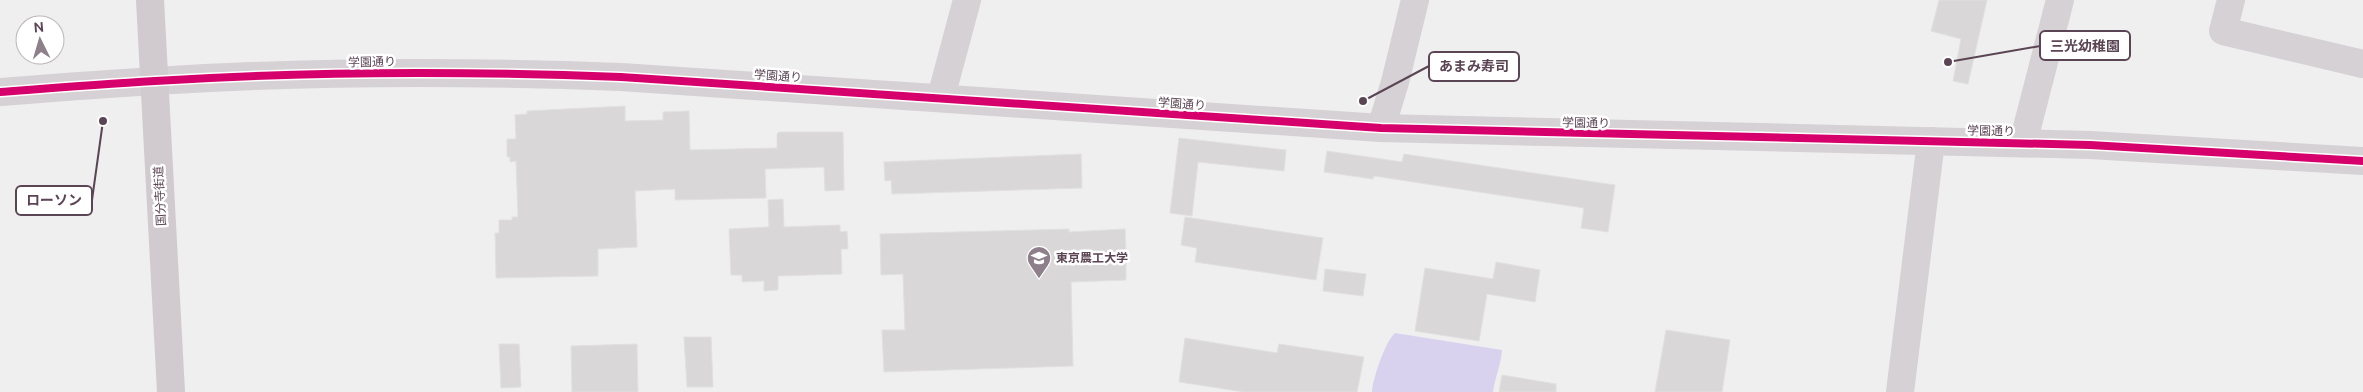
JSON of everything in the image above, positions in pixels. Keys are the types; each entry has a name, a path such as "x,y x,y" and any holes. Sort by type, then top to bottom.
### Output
{"main road":[{"name":"国分寺街道","path":"150,0 156,81 157,142 171,392"}],"street":[{"path":"941,98 967,0"},
{"path":"1381,128 1395,82 1415,0"},
{"path":"2023,143 2060,0"},
{"path":"2231,0 2223,31 2363,64"},
{"name":"学園通り","path":"0,92 156,81 347,74 500,72 621,77 1381,128 1806,140 2023,143 2363,160"},
{"path":"1900,392 1931,141"}],"shaded area":[{"path":"1395,333 1502,350 1493,392 1372,392 1380,361 1387,344"}],"building":[{"path":"1939,0 1987,0 1968,84 1953,81 1961,39 1931,31"},
{"path":"625,106 625,121 663,120 663,112 689,111 690,150 777,148 777,134 779,132 843,132 844,190 825,191 824,167 765,169 766,198 675,200 675,189 635,191 637,247 598,249 598,276 496,278 495,233 499,233 499,220 512,220 512,217 518,217 516,161 510,162 510,157 507,157 507,139 516,139 515,115 527,114 527,111"},
{"path":"1179,138 1286,150 1284,171 1198,162 1192,216 1170,213"},
{"path":"1327,151 1402,162 1404,154 1615,185 1608,232 1581,228 1584,208 1374,176 1373,179 1324,172"},
{"path":"1081,154 1082,188 892,194 891,180 885,181 884,162"},
{"path":"783,199 784,227 840,225 840,232 847,231 848,249 841,249 842,274 778,276 778,290 764,291 764,281 742,282 742,275 731,275 729,229 769,227 768,200"},
{"path":"1185,217 1323,238 1316,280 1195,262 1197,248 1181,245"},
{"path":"1069,229 1069,232 1125,229 1126,250 1126,280 1071,282 1073,366 884,372 882,330 905,330 903,274 881,275 880,234"},
{"path":"1496,262 1540,270 1535,302 1487,294 1479,341 1415,331 1425,268 1493,279"},
{"path":"1325,269 1366,274 1363,296 1323,291"},
{"path":"1666,330 1730,340 1722,392 1655,392"},
{"path":"684,337 711,337 713,387 687,387"},
{"path":"1185,338 1277,353 1279,344 1364,357 1357,392 1244,392 1179,382"},
{"path":"499,344 519,344 521,387 501,388"},
{"path":"637,344 638,392 572,392 571,346"},
{"path":"1502,375 1556,384 1556,392 1499,392"}],"cycle path":[{"path":"0,92 271,75 388,73 563,75 621,77 1381,128 2090,145 2363,161"}],"place":[{"name":"三光幼稚園","path":"1948,62"},
{"name":"あまみ寿司","path":"1363,101"},
{"name":"ローソン","path":"103,121"},
{"name":"東京農工大学","path":"1039,279"}]}
